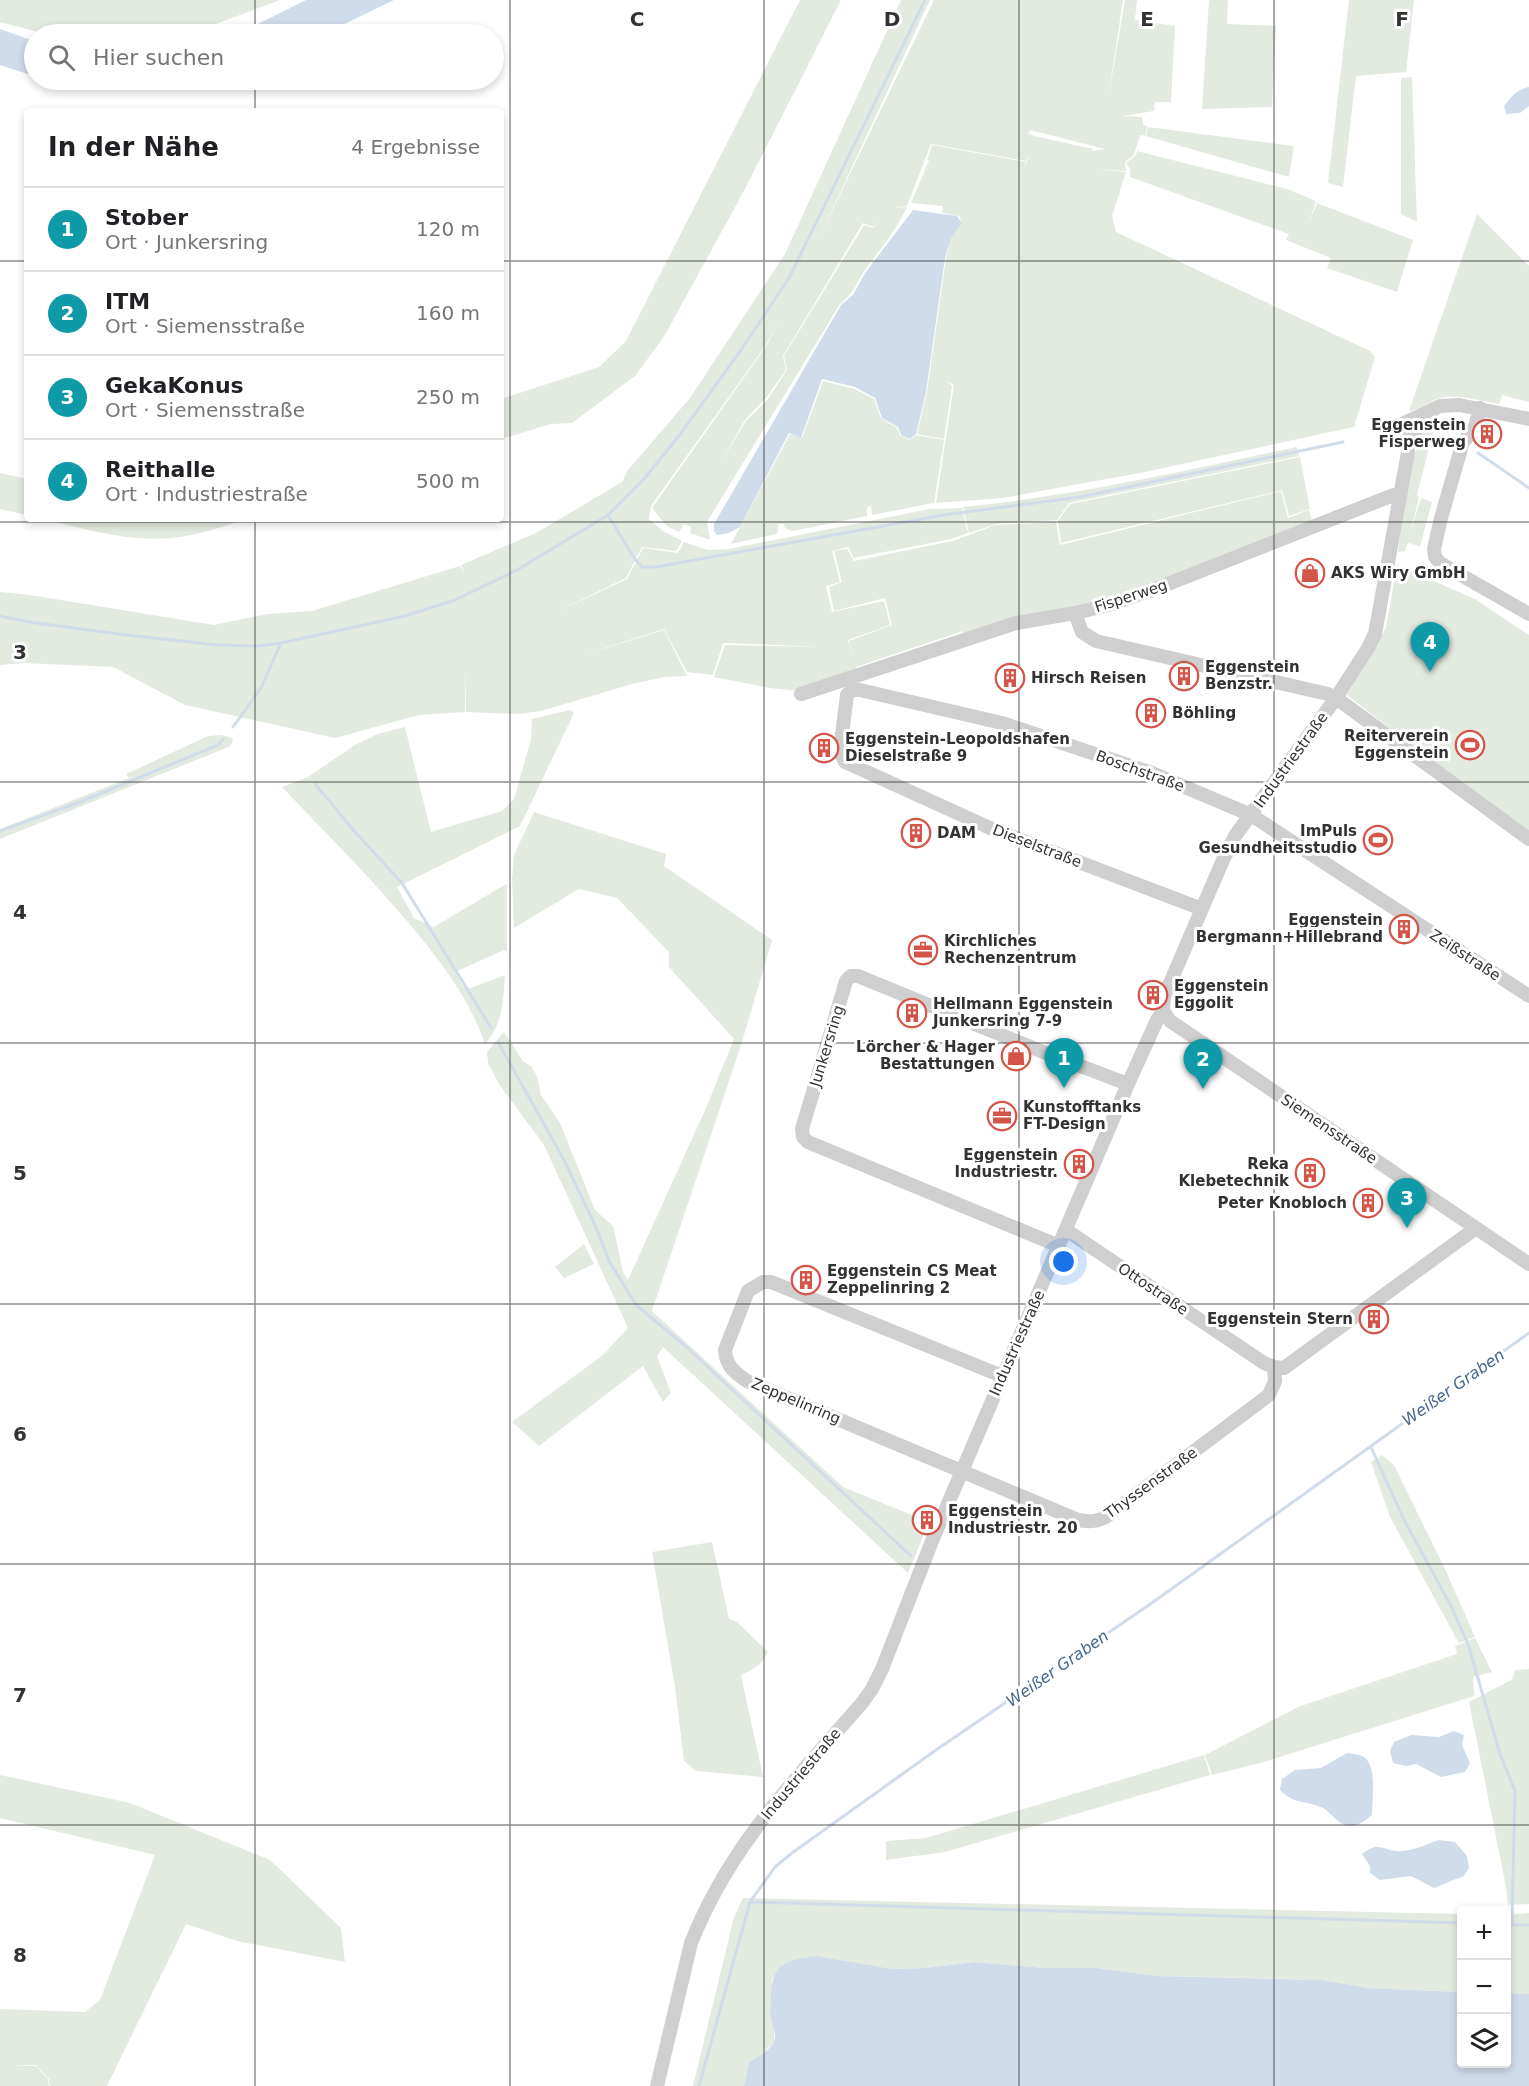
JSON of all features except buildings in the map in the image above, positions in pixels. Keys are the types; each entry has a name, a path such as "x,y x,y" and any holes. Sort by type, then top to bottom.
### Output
{"street":[{"path":"1401,492 1408,452 1403,431 1426,421 1433,410 1448,405 1480,408 1529,419"},
{"path":"1480,408 1474,430 1463,442 1441,518 1434,549 1435,557 1440,563 1529,614"},
{"name":"Fisperweg","path":"801,694 1016,623 1109,605 1401,492"},
{"name":"Industriestraße","path":"657,2086 691,1943 713,1894 745,1841 786,1789 872,1689 882,1669 917,1576 1128,1084 1163,1011 1164,997 1223,860 1235,836 1336,698 1375,634 1401,492"},
{"path":"1075,613 1082,632 1096,641 1328,694 1529,839"},
{"name":"Boschstraße","path":"852,690 992,720 1152,773 1251,814"},
{"name":"Dieselstraße","path":"852,690 847,695 840,750 845,762 990,828 1202,909"},
{"name":"Zeißstraße","path":"1251,814 1529,996"},
{"name":"Junkersring","path":"1059,1246 808,1142 803,1137 802,1129 846,981 851,976 858,976 1038,1050 1128,1084"},
{"name":"Siemensstraße","path":"1163,1011 1170,1021 1529,1264"},
{"path":"1274,1367 1284,1368 1476,1228"},
{"name":"Ottostraße","path":"1066,1230 1264,1363 1274,1367"},
{"name":"Zeppelinring","path":"962,1471 747,1381 736,1373 725,1358 725,1350 748,1291 763,1282 771,1282 1002,1376"},
{"name":"Thyssenstraße","path":"962,1471 1078,1520 1097,1521 1106,1517 1269,1395 1275,1381 1274,1367"}],"shaded area":[{"path":"0,0 280,0 216,24 24,24 24,28 0,22"},
{"path":"800,0 841,0 745,189 665,335 635,376 572,423 551,424 504,438 504,398 599,367 626,341"},
{"path":"901,0 930,0 817,242 934,0 1123,0 1108,99 1125,0 1137,0 1135,20 1175,26 1171,102 1155,102 1154,111 1122,116 1142,117 1143,125 1147,126 1145,136 1140,135 1134,155 1125,162 1126,171 1096,169 1126,172 1112,216 1116,232 1370,351 1375,357 1354,427 1145,472 1003,498 936,503 954,385 946,381 952,386 944,439 917,434 927,392 946,258 951,239 962,223 959,216 942,213 943,206 911,203 929,160 927,160 932,145 1026,162 1024,170 1029,155 1026,161 931,144 907,206 893,208 907,207 898,224 852,292 840,304 707,522 710,540 690,533 691,527 684,524 679,532 667,526 652,508 767,345 779,320 766,345 651,506 649,519 663,531 682,541 676,551 642,547 626,578 554,613 627,579 643,548 678,553 684,542 708,550 729,549 930,509 962,508 968,533 951,539 854,558 848,547 832,551 840,582 826,586 832,612 884,601 890,625 848,640 854,662 849,641 892,625 885,598 834,611 829,587 842,582 834,551 847,549 854,561 953,541 995,525 1056,522 1060,545 1281,491 1288,518 1309,510 1312,523 1148,588 1094,604 965,635 963,631 856,667 857,671 800,691 770,688 714,677 725,645 824,647 723,643 713,675 687,672 664,629 567,660 664,630 687,676 665,677 632,684 541,711 518,714 466,712 466,665 465,712 419,715 335,738 185,705 113,667 25,663 0,665 0,592 214,625 267,614 312,611 460,566 465,573 461,565 536,533 622,482 628,470 690,398 785,254","holes":["1030,130 1105,149 1092,151 1093,149 1034,136 1028,133","881,220 873,228 864,225 784,356 787,370 768,399 746,421 719,465 745,420 766,398 786,370 783,356 863,223 873,227"]},
{"path":"1209,0 1228,0 1227,24 1276,26 1272,107 1202,109"},
{"path":"1349,0 1414,0 1406,72 1356,76 1343,187 1328,183"},
{"path":"1412,77 1417,222 1401,214 1401,78"},
{"path":"1148,127 1294,146 1289,177 1146,136"},
{"path":"1137,151 1287,189 1316,201 1309,223 1317,203 1413,240 1397,292 1327,268 1331,258 1286,240 1289,234 1130,177 1130,169 1126,163 1135,156"},
{"path":"1477,214 1529,266 1529,402 1502,395 1499,404 1462,397 1447,397 1436,399 1409,411"},
{"path":"823,381 855,389 874,399 881,418 897,428 900,435 910,440 916,435 944,440 934,503 872,515 871,506 867,507 867,516 793,531 779,524 777,534 731,544 790,434 802,438"},
{"path":"1438,415 1440,427 1433,433 1417,494 1419,498 1409,537 1421,498 1432,502 1420,546 1408,543 1405,551 1398,552 1413,458 1428,425"},
{"path":"1297,447 1299,456 1069,503 1057,520 996,524 969,533 963,507 1089,489"},
{"path":"1300,457 1310,509 1289,516 1282,490 1061,543 1058,521 1070,504"},
{"path":"0,473 24,478 24,514 0,509"},
{"path":"56,522 237,522 209,531 171,538 139,538 107,534"},
{"name":"Reiterverein Eggenstein","path":"1397,565 1475,599 1529,635 1529,832 1476,795 1347,695 1386,628"},
{"path":"570,710 574,713 520,826 397,887 414,918 434,927 507,885 507,952 504,950 455,972 463,987 471,988 505,975 499,1020 485,1044 460,991 426,944 372,882 282,787 308,777 355,745 378,734 405,727 431,832 502,811 514,799 531,739 532,719"},
{"path":"221,735 233,738 231,746 0,839 0,829 129,778 126,774 208,736"},
{"path":"534,812 666,854 664,866 772,940 742,1042 652,1311 843,1487 929,1522 908,1573 663,1347 657,1356 671,1393 663,1402 643,1366 539,1446 512,1422 603,1355 628,1328 544,1145 499,1084 488,1063 487,1052 504,1032 523,1061 531,1066 537,1076 541,1095 560,1123 595,1210 613,1226 623,1272 628,1280 706,1108 734,1039 669,967 669,952 617,898 579,889 514,928 512,879 514,855"},
{"path":"584,1244 594,1264 564,1278 555,1267"},
{"path":"1382,1455 1394,1465 1445,1569 1475,1637 1459,1643 1390,1517 1371,1462"},
{"path":"712,1542 729,1619 736,1621 768,1652 757,1666 741,1675 763,1777 696,1771 684,1761 675,1687 652,1552"},
{"path":"1475,1638 1492,1672 1473,1677 1474,1696 1264,1762 1212,1775 1205,1755 1298,1707 1457,1654 1455,1646"},
{"path":"1529,1669 1529,1904 1508,1905 1469,1702 1513,1679 1515,1670"},
{"path":"1204,1755 1210,1775 945,1852 886,1860 886,1841 926,1838"},
{"path":"0,1775 130,1803 270,1860 341,1928 345,1962 237,1941 186,1924 107,2086 50,2086 49,2079 36,2065 11,2065 36,2066 48,2079 49,2086 0,2086 0,2009 85,2012 100,2000 155,1855 0,1818"},
{"path":"743,1898 1457,1914 1457,1992 1368,1988 1298,1979 1157,1976 1097,1968 1045,1968 974,1962 925,1968 892,1969 828,1958 808,1957 782,1965 772,1980 771,2019 774,2042 749,2062 744,2086 693,2086 734,1917"},
{"path":"1529,1913 1529,1994 1511,1993 1511,1915"}],"water":[{"path":"306,0 394,0 345,24 258,24"},
{"path":"0,29 24,37 24,73 0,65"},
{"path":"1529,87 1529,106 1520,113 1506,114 1504,106 1509,100 1518,92"},
{"path":"913,210 957,216 962,223 951,239 945,258 926,392 916,434 910,439 901,435 898,427 882,418 875,398 855,387 822,379 801,438 789,433 740,527 729,533 717,535 714,531 714,524 841,305 853,295 865,273"},
{"path":"1454,1731 1464,1735 1462,1745 1470,1763 1465,1772 1441,1777 1416,1764 1406,1766 1393,1763 1390,1751 1394,1742 1411,1735 1439,1737"},
{"path":"1347,1753 1360,1755 1367,1760 1372,1774 1372,1815 1362,1822 1351,1826 1343,1824 1323,1808 1290,1798 1280,1790 1282,1779 1295,1770 1321,1768"},
{"path":"1439,1840 1455,1842 1467,1856 1469,1868 1463,1877 1434,1888 1411,1876 1380,1880 1370,1873 1370,1866 1362,1854 1373,1847 1396,1851 1407,1850"},
{"path":"816,1956 892,1969 925,1968 974,1962 1045,1968 1097,1968 1157,1976 1320,1980 1368,1988 1457,1992 1457,2068 1511,2068 1511,1993 1529,1994 1529,2086 744,2086 749,2062 767,2050 775,2038 771,2016 774,1976 783,1965 796,1959"}],"waterway":[{"path":"0,616 118,634 217,645 258,646 281,643 405,616 455,600 517,570 608,515 644,479 681,433 789,278 925,0"},
{"path":"608,515 642,567 656,567 944,515 1080,497 1343,442"},
{"path":"1478,453 1529,488"},
{"path":"233,727 261,688 281,643"},
{"path":"0,831 80,802 218,745 223,739"},
{"path":"315,784 402,883 491,1028"},
{"path":"498,1042 564,1160 610,1263 637,1306 682,1343 911,1556"},
{"name":"Weißer Graben","path":"699,2086 750,1902 775,1867 936,1750 1149,1605 1529,1333"},
{"path":"1371,1447 1404,1520 1450,1604 1468,1644 1500,1754 1515,1791 1512,1925"},
{"path":"750,1902 1457,1923"},
{"path":"1511,1925 1529,1925"}],"place":[{"name":"Eggenstein Fisperweg","path":"1487,434"},
{"name":"AKS Wiry GmbH","path":"1310,573"},
{"name":"Reithalle","path":"1430,672"},
{"name":"Eggenstein Benzstr.","path":"1184,676"},
{"name":"Hirsch Reisen","path":"1010,678"},
{"name":"Böhling","path":"1151,713"},
{"name":"Reiterverein Eggenstein","path":"1470,745"},
{"name":"Eggenstein-Leopoldshafen Dieselstraße 9","path":"824,748"},
{"name":"DAM","path":"916,833"},
{"name":"ImPuls Gesundheitsstudio","path":"1378,840"},
{"name":"Eggenstein Bergmann+Hillebrand","path":"1404,929"},
{"name":"Kirchliches Rechenzentrum","path":"923,950"},
{"name":"Eggenstein Eggolit","path":"1153,995"},
{"name":"Hellmann Eggenstein Junkersring 7-9","path":"912,1013"},
{"name":"Lörcher & Hager Bestattungen","path":"1016,1056"},
{"name":"Stober","path":"1064,1088"},
{"name":"ITM","path":"1203,1089"},
{"name":"Kunstofftanks FT-Design","path":"1002,1116"},
{"name":"Eggenstein Industriestr.","path":"1079,1164"},
{"name":"Reka Klebetechnik","path":"1310,1173"},
{"name":"Peter Knobloch","path":"1368,1203"},
{"name":"GekaKonus","path":"1407,1228"},
{"name":"Eggenstein CS Meat Zeppelinring 2","path":"806,1280"},
{"name":"Eggenstein Stern","path":"1374,1319"},
{"name":"Eggenstein Industriestr. 20","path":"927,1520"}]}
